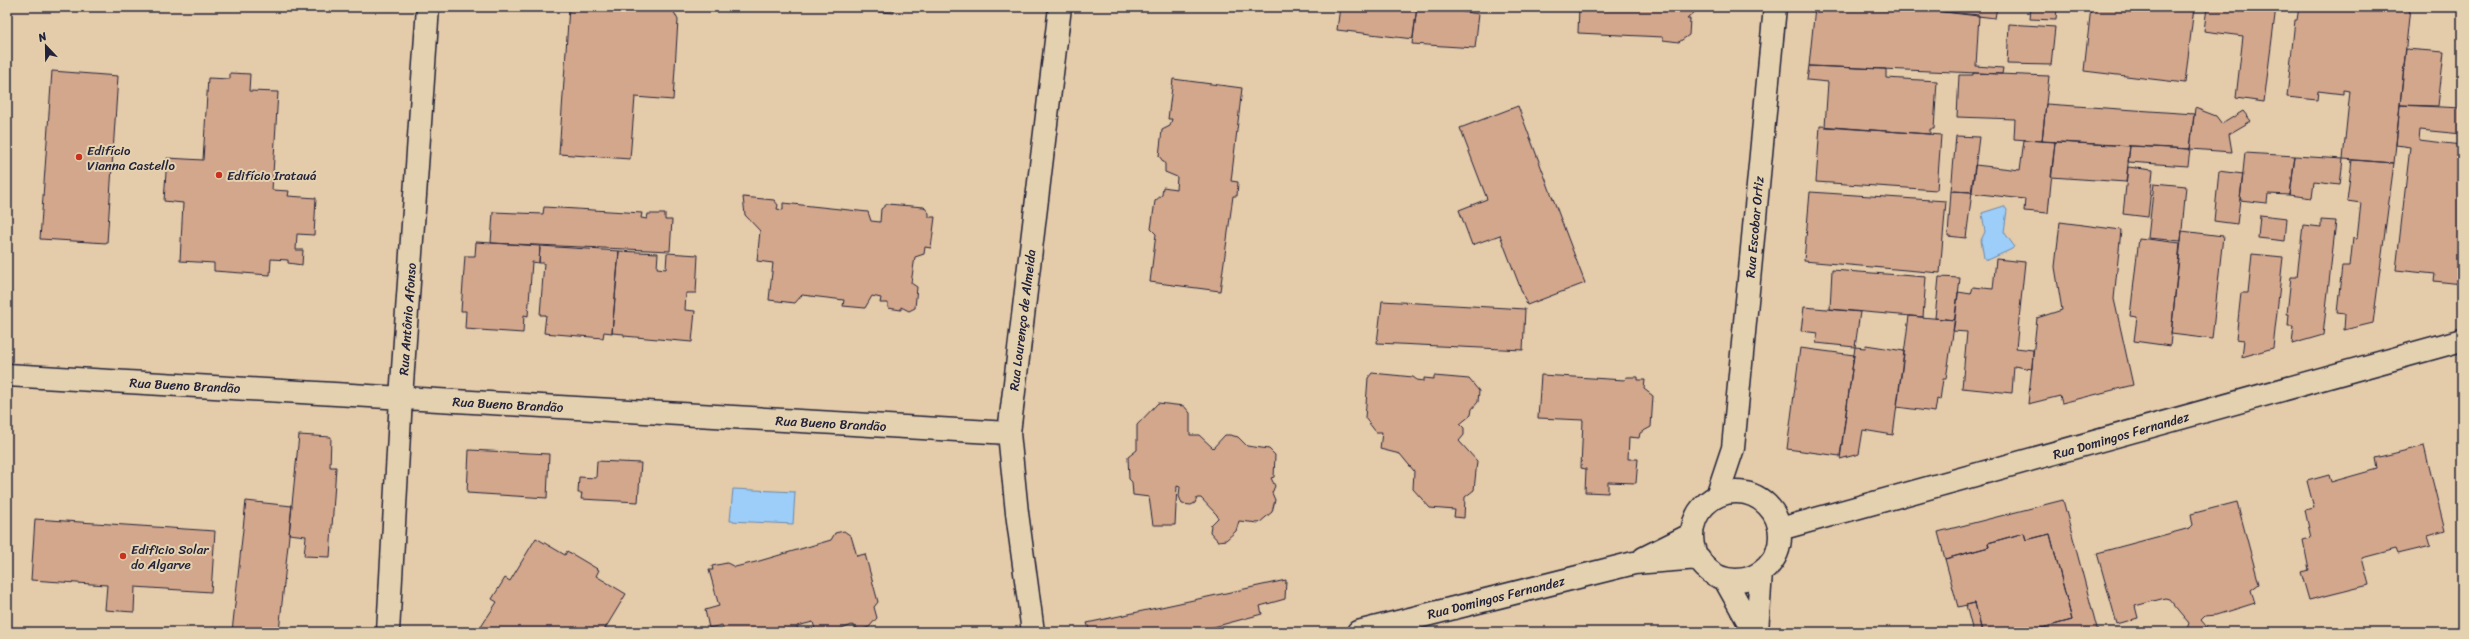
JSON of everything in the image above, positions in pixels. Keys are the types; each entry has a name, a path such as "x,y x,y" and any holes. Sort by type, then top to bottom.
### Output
{"street":[{"name":"Rua Antônio Afonso","path":"388,632 401,398 428,7"},
{"name":"Rua Lourenço de Almeida","path":"1033,632 1017,513 1009,433 1060,7"},
{"name":"Rua Escobar Ortiz","path":"1717,496 1733,448 1775,7"},
{"name":"Rua Domingos Fernandez","path":"1780,530 2462,340"},
{"name":"Rua Bueno Brandão","path":"7,375 1009,433"},
{"name":"Rua Escobar Ortiz","path":"1733,448 1748,493"},
{"path":"1737,492 1748,493 1768,505 1776,516 1780,530 1780,543 1776,557 1761,572 1744,579 1725,580 1713,574 1699,558 1692,546 1692,534 1699,512 1717,496 1737,492"},
{"name":"Rua Domingos Fernandez","path":"1634,563 1692,534"},
{"name":"Rua Domingos Fernandez","path":"1358,632 1634,563 1699,558"},
{"path":"1757,632 1761,572"},
{"path":"1725,580 1754,632"}],"water":[{"path":"2004,206 2007,210 2004,232 2014,246 2012,249 1988,260 1984,258 1981,240 1985,232 1982,213"},
{"path":"733,489 795,492 793,524 730,521"}],"building":[{"path":"569,7 662,7 662,9 673,10 678,20 673,100 635,97 630,159 559,154"},
{"path":"844,7 894,7 894,13 844,9"},
{"path":"1340,7 1417,7 1413,39 1337,30"},
{"path":"1417,7 1457,7 1457,11 1479,14 1475,48 1412,44"},
{"path":"1579,7 1694,7 1697,10 1687,19 1690,19 1689,35 1679,42 1663,40 1663,37 1578,33"},
{"path":"1815,7 1936,11 1979,15 1976,66 2003,68 2002,74 1809,66"},
{"path":"1836,7 1900,7 1900,11"},
{"path":"1937,7 1997,7 1995,18 1936,11"},
{"path":"2031,7 2057,7 2056,20 2030,19"},
{"path":"2091,7 2194,7 2185,83 2084,71"},
{"path":"2207,7 2276,7 2264,102 2236,98 2243,36 2204,31"},
{"path":"2299,7 2410,7 2394,163 2343,159 2350,91 2343,90 2343,94 2318,91 2317,100 2287,97 2295,20 2297,20"},
{"path":"2428,7 2462,7 2462,10"},
{"path":"2009,24 2055,27 2051,65 2007,64"},
{"path":"2406,49 2444,52 2438,106 2400,105"},
{"path":"1809,66 1886,69 1886,78 1937,81 1934,129 1930,129 1930,134 1825,127 1828,82 1807,80"},
{"name":"Edifício Vianna Castello","path":"52,71 118,76 107,243 40,239"},
{"name":"Edifício Iratauá","path":"230,73 250,74 249,91 278,92 272,190 289,191 288,196 316,198 314,235 297,234 296,250 303,250 302,265 288,263 288,260 271,259 270,275 214,271 214,263 180,261 183,203 164,201 167,158 203,160 208,78 230,79"},
{"path":"1973,73 2049,76 2042,141 2014,139 2015,119 1957,117 1959,75 1973,75"},
{"path":"1173,79 1242,88 1231,181 1238,182 1237,196 1233,196 1220,291 1150,282 1156,234 1151,229 1155,201 1162,195 1163,187 1176,189 1177,177 1165,172 1165,164 1159,156 1162,130 1170,126 1172,119 1168,119"},
{"path":"2046,104 2194,114 2190,149 2042,141"},
{"path":"2400,105 2462,108 2462,134 2420,130 2419,140 2462,145 2462,284 2434,281 2435,274 2396,270 2410,147 2396,145"},
{"path":"1518,106 1585,283 1527,305 1500,235 1472,245 1459,210 1487,199 1460,128"},
{"path":"2195,108 2216,116 2222,124 2243,111 2251,121 2229,134 2232,152 2190,149"},
{"path":"1820,126 1941,135 1937,190 1816,182"},
{"path":"1956,136 1979,137 1972,192 1951,191"},
{"path":"2024,140 2055,142 2048,213 2024,211 2025,199 1971,193 1975,165 2020,170"},
{"path":"2055,142 2130,146 2126,182 2051,177"},
{"path":"2130,146 2190,149 2188,166 2128,162"},
{"path":"2245,153 2295,156 2290,195 2268,194 2267,203 2240,200"},
{"path":"2295,156 2343,159 2340,185 2314,182 2312,198 2290,195"},
{"path":"2352,160 2394,163 2373,323 2344,330 2345,314 2337,313 2342,266 2350,266 2353,238 2357,239 2361,203 2347,201"},
{"path":"2128,167 2153,170 2148,217 2123,214"},
{"path":"2219,171 2243,174 2237,224 2214,221"},
{"path":"2154,183 2186,186 2181,241 2148,238"},
{"path":"1951,191 1972,192 1966,238 1948,236"},
{"path":"1810,192 1946,201 1940,273 1804,261"},
{"path":"743,197 774,200 778,205 777,209 783,210 783,203 868,212 871,221 880,222 881,209 887,204 924,207 929,213 929,217 935,217 931,248 925,247 924,254 915,257 911,283 917,287 915,308 909,311 901,307 901,310 888,308 888,303 880,303 881,298 872,296 865,308 843,306 844,300 802,295 795,303 769,300 773,263 757,261 760,231 745,215"},
{"path":"544,207 642,213 641,218 647,219 648,214 665,214 665,220 672,220 670,251 491,243 493,212 543,214"},
{"path":"2260,215 2287,218 2285,241 2258,238"},
{"path":"2321,220 2336,221 2323,335 2292,344 2294,326 2288,326 2289,314 2287,314 2291,277 2297,277 2303,225 2321,227"},
{"path":"2060,222 2121,230 2114,299 2133,385 2062,403 2060,396 2028,404 2037,318 2062,310 2055,267"},
{"path":"2182,231 2223,236 2212,339 2171,334"},
{"path":"2139,238 2180,243 2170,346 2134,341 2137,317 2130,316"},
{"path":"476,242 540,246 539,263 532,262 528,316 524,315 523,333 465,329 466,311 461,311 465,256 475,256"},
{"path":"540,246 619,251 612,333 604,332 603,338 544,333 546,315 540,315 544,263 539,263"},
{"path":"619,251 658,253 657,268 666,269 667,253 698,255 696,293 686,293 685,310 695,311 692,342 624,336 624,334 612,333"},
{"path":"2252,254 2283,257 2273,348 2242,357 2244,340 2236,339 2241,293 2248,293"},
{"path":"1996,259 2025,262 2016,348 2033,350 2032,369 2014,366 2012,393 1962,388 1967,332 1953,331 1958,292 1971,294 1973,287 1993,289"},
{"path":"1832,270 1926,277 1923,317 1830,309"},
{"path":"1939,277 1960,278 1955,320 1935,318"},
{"path":"1382,301 1525,309 1523,350 1377,343"},
{"path":"1804,307 1860,312 1855,347 1816,343 1818,333 1801,331"},
{"path":"1909,316 1955,320 1946,379 1943,379 1940,400 1937,399 1935,412 1897,407"},
{"path":"1866,345 1904,351 1893,435 1863,430 1859,454 1840,459 1855,347 1865,348"},
{"path":"1800,348 1854,355 1840,456 1787,449"},
{"path":"1372,373 1413,377 1417,380 1424,381 1424,378 1434,379 1434,376 1469,379 1479,391 1478,402 1472,409 1471,415 1460,424 1464,428 1464,435 1459,441 1477,461 1474,490 1465,497 1464,518 1454,517 1455,510 1430,508 1413,489 1414,471 1400,454 1380,449 1382,432 1376,432 1365,418 1368,378"},
{"path":"1541,375 1625,380 1626,377 1638,377 1638,380 1645,380 1644,389 1653,396 1651,427 1640,433 1639,438 1629,437 1628,459 1638,459 1636,483 1608,482 1608,493 1585,492 1586,469 1581,468 1583,420 1538,418"},
{"path":"1158,403 1184,406 1190,413 1190,435 1199,435 1213,448 1225,435 1230,435 1238,437 1247,446 1269,449 1275,455 1274,477 1271,478 1275,486 1272,493 1275,500 1272,512 1259,523 1239,521 1236,531 1226,540 1218,541 1210,532 1211,525 1218,518 1217,515 1201,498 1197,498 1195,503 1191,505 1182,504 1179,496 1180,487 1177,486 1175,525 1153,525 1149,497 1133,495 1132,482 1129,479 1128,457 1137,450 1137,425"},
{"path":"299,435 331,437 330,467 336,467 330,557 304,556 306,536 289,534"},
{"path":"2424,446 2445,531 2428,536 2431,546 2398,554 2396,549 2362,558 2369,585 2309,600 2301,572 2309,570 2303,540 2311,538 2305,510 2314,508 2307,481 2329,475 2331,482 2377,469 2375,458"},
{"path":"469,450 549,454 547,498 467,493"},
{"path":"597,461 641,463 638,502 581,499 582,493 578,493 579,477 596,478"},
{"path":"2063,500 2098,632 2027,632 2072,620 2050,534 2026,540 2024,533 1988,543 1989,547 1945,559 1938,532"},
{"path":"246,501 292,506 279,632 232,632"},
{"path":"2237,502 2259,584 2251,590 2255,603 2217,615 2205,616 2201,620 2206,626 2206,632 2186,632 2189,623 2169,599 2165,598 2135,606 2138,618 2117,624 2097,553 2190,528 2193,525 2191,514"},
{"name":"Edificio Solar do Algarve","path":"35,519 215,531 211,592 135,587 134,612 105,610 107,585 31,580"},
{"path":"844,531 851,536 857,556 865,554 878,602 874,607 877,618 869,627 860,630 852,625 834,632 820,632 815,629 813,622 797,626 798,632 724,632 722,625 709,628 705,610 719,606 709,570 713,570 712,566 727,563 735,567 756,562 831,540 835,533"},
{"path":"2024,533 2026,540 2050,534 2072,620 2027,632 1982,632 1975,603 1958,607 1945,559 1989,547 1988,543"},
{"path":"536,538 565,555 567,551 599,570 596,576 626,594 603,632 489,632 481,627 497,602 492,599 505,578 510,581"},
{"path":"1286,580 1285,599 1260,606 1262,614 1195,632 1090,632 1087,623"},
{"path":"1975,603 1982,632 1973,632 1966,605"}],"place":[{"name":"Edifício Vianna Castello","path":"79,157"},
{"name":"Edifício Iratauá","path":"219,175"},
{"name":"Edificio Solar do Algarve","path":"123,556"}]}
